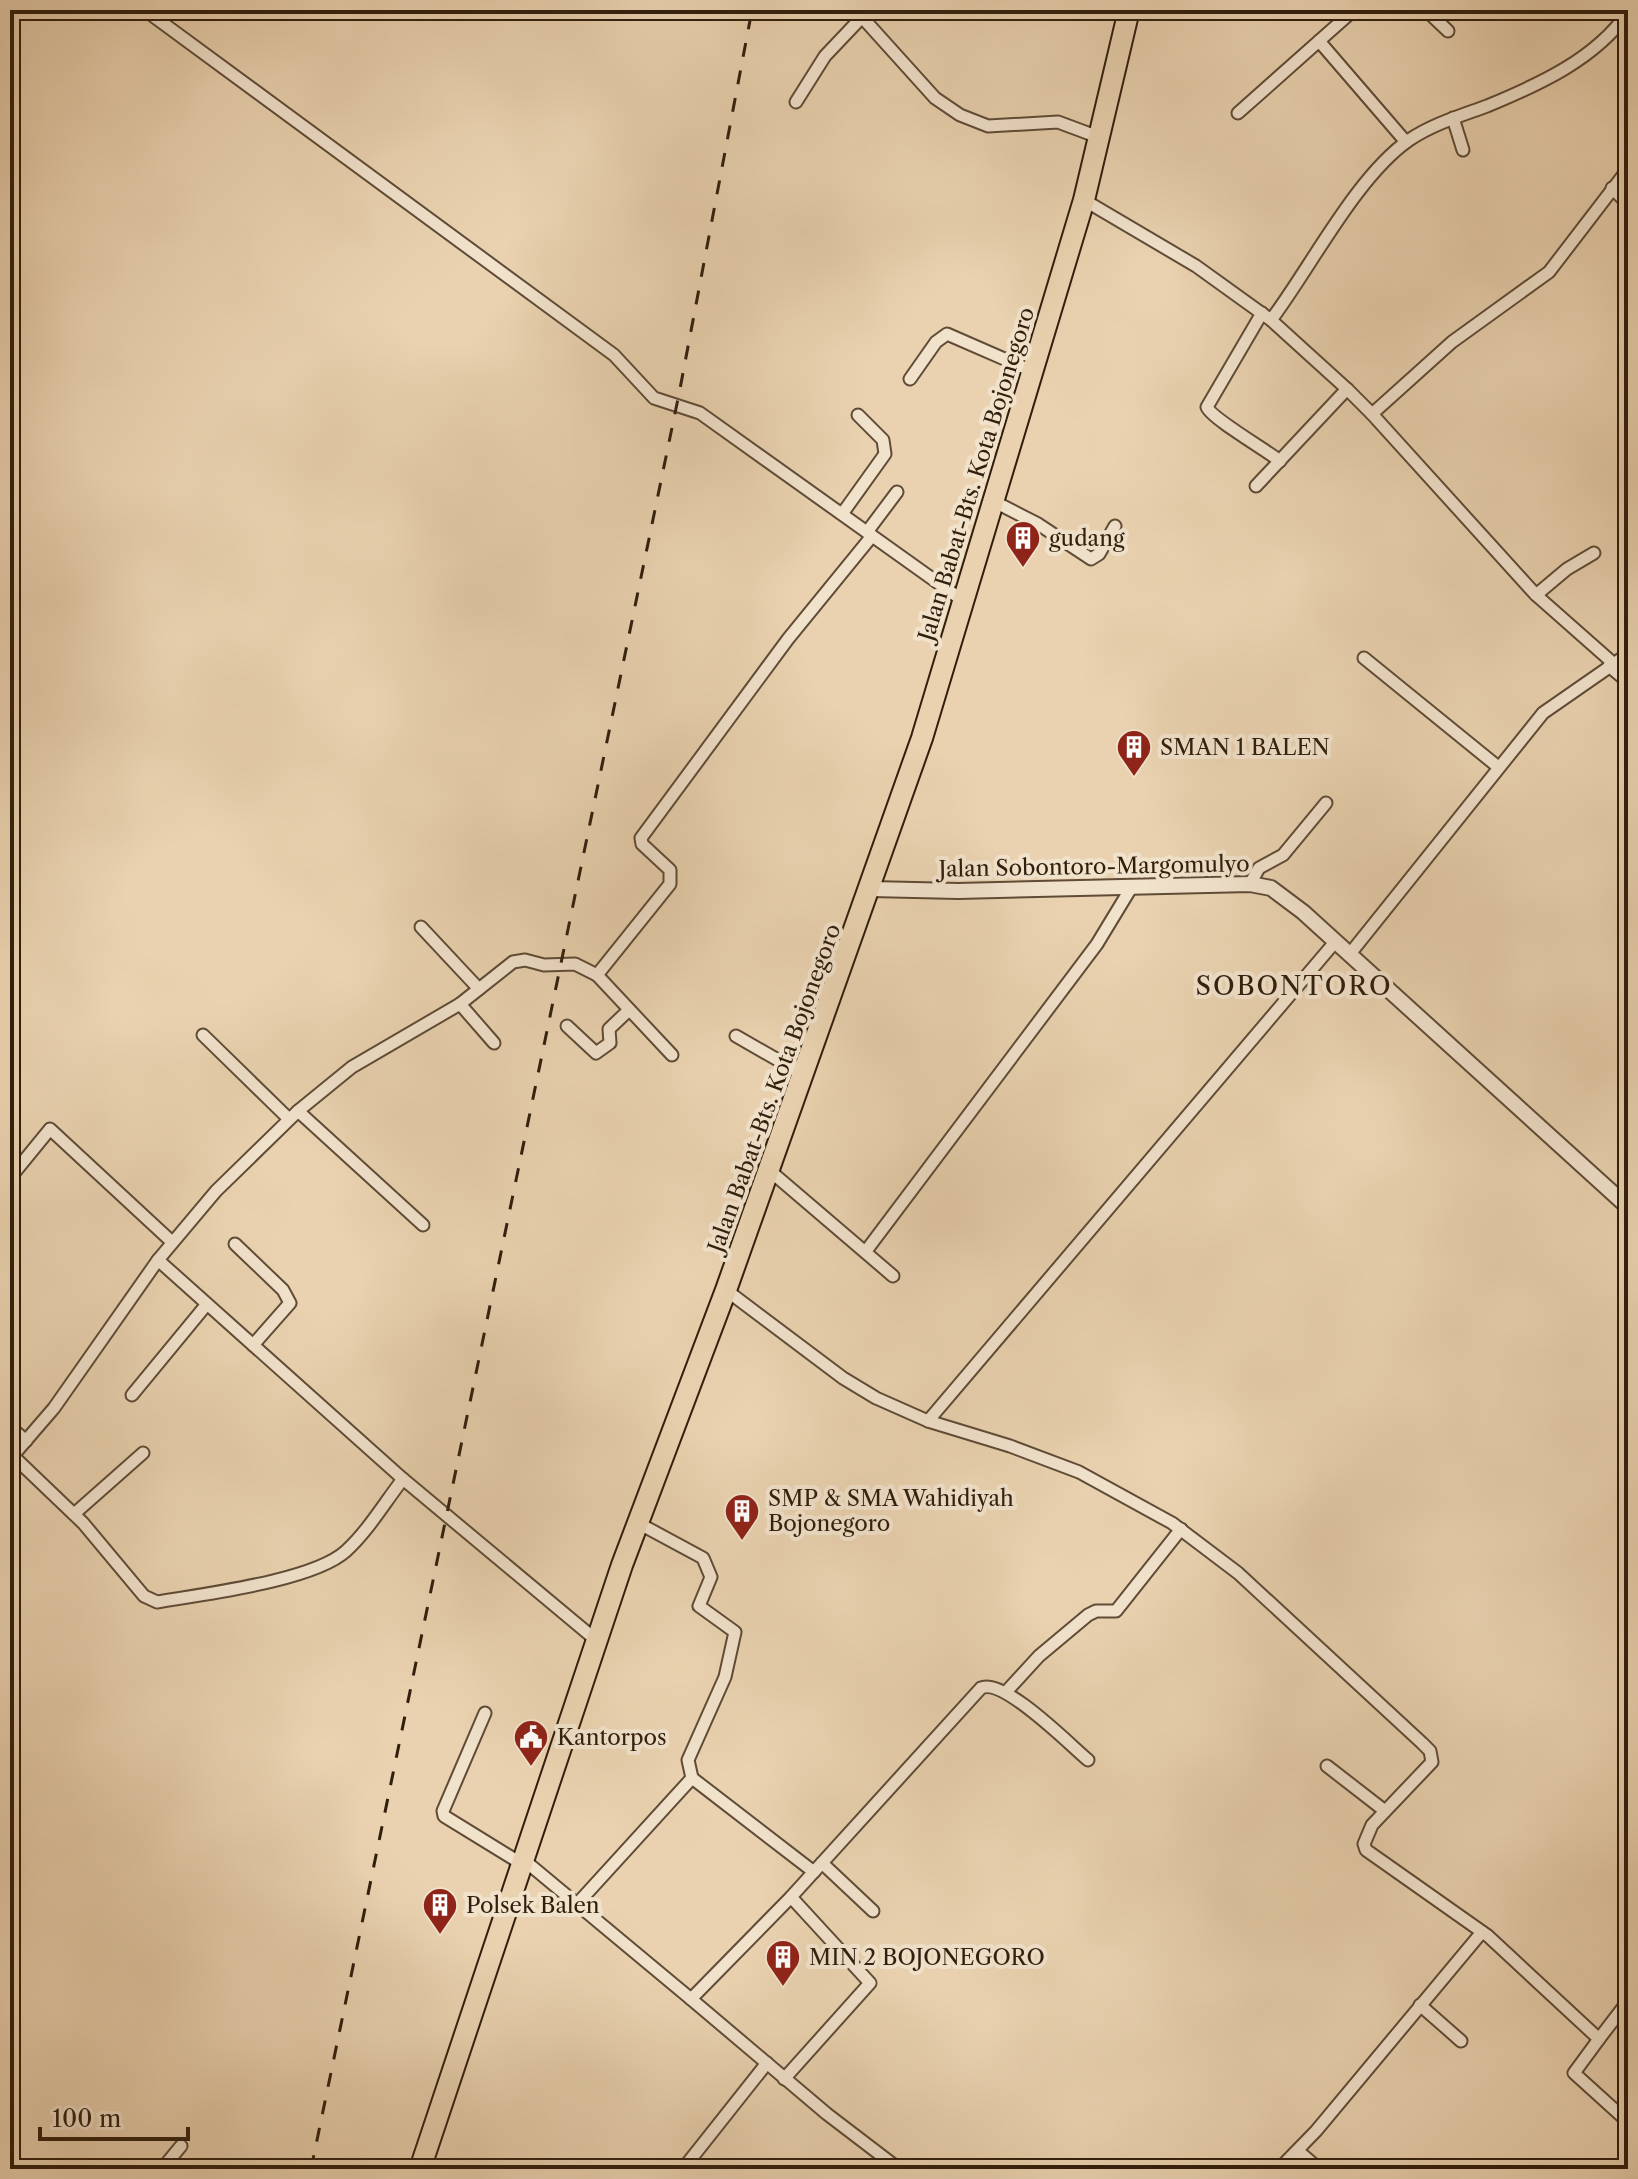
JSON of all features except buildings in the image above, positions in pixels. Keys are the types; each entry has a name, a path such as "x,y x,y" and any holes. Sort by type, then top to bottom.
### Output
{"highway":[{"name":"Jalan Babat-Bts. Kota Bojonegoro","path":"420,2169 596,1640 804,1075 922,738 1084,200 1129,10"}],"street":[{"path":"145,10 614,355 654,398 700,413 962,600"},
{"path":"1238,113 1354,10"},
{"path":"1426,10 1448,31"},
{"path":"1280,461 1246,435 1212,418 1207,407 1267,316 1357,197 1406,142 1453,118 1528,88 1577,60 1604,39 1628,12"},
{"path":"796,102 825,56 859,13 935,98 960,115 988,126 1058,122 1101,138"},
{"path":"1319,41 1406,142"},
{"path":"1453,118 1463,150"},
{"path":"1372,414 1452,342 1549,272 1628,169"},
{"path":"1612,188 1628,204"},
{"path":"1084,200 1196,266 1267,316 1372,414 1536,595 1628,682"},
{"path":"910,379 936,342 947,334 1032,371"},
{"path":"1256,486 1347,389"},
{"path":"842,514 885,454 883,440 858,415"},
{"path":"597,975 670,884 670,870 642,844 641,838 870,534 897,492"},
{"path":"993,501 1038,524 1091,559 1099,554 1115,526"},
{"path":"1536,595 1567,569 1594,553"},
{"path":"1349,955 1497,766 1550,706 1628,654"},
{"path":"1364,658 1497,766"},
{"path":"1250,884 1259,868 1290,848 1326,803"},
{"name":"Jalan Sobontoro-Margomulyo","path":"871,889 1131,888 1250,884 1279,893 1628,1207"},
{"path":"866,1251 1097,944 1131,888"},
{"path":"421,927 479,989"},
{"path":"928,1421 1335,942"},
{"path":"403,1479 354,1542 330,1562 247,1585 157,1602 144,1596 74,1514 11,1457 61,1398 172,1242 216,1191 289,1119 376,1052 460,1004 519,960 544,965 575,964 597,975 672,1055"},
{"path":"460,1004 494,1043"},
{"path":"567,1026 596,1053 610,1043 609,1029 629,1010"},
{"path":"203,1035 289,1119"},
{"path":"736,1036 804,1075"},
{"path":"298,1111 423,1225"},
{"path":"10,1178 50,1129 172,1242"},
{"path":"769,1170 893,1276"},
{"path":"235,1244 283,1290 290,1303 253,1345"},
{"path":"158,1260 403,1479 596,1640"},
{"path":"726,1290 851,1384 928,1421 1010,1446 1079,1472 1181,1529 1238,1573 1430,1751 1432,1762 1366,1835 1366,1850 1482,1932 1599,2039"},
{"path":"132,1395 207,1304"},
{"path":"10,1427 26,1441"},
{"path":"74,1514 143,1453"},
{"path":"638,1523 703,1558 711,1577 699,1606 735,1630 725,1677 688,1760 692,1778 818,1867 873,1911"},
{"path":"1006,1692 1039,1656 1088,1615 1096,1611 1116,1611 1181,1529"},
{"path":"691,1999 791,1897 981,1688 987,1685 1006,1692 1088,1760"},
{"path":"485,1713 443,1811 444,1816 523,1862 578,1903 784,2079 899,2169"},
{"path":"1327,1766 1385,1811"},
{"path":"578,1903 692,1778"},
{"path":"784,2079 870,1983 791,1897"},
{"path":"1279,2169 1298,2151 1482,1932"},
{"path":"1627,2121 1574,2073 1628,2001"},
{"path":"1420,2005 1461,2041"},
{"path":"683,2169 767,2063"},
{"path":"162,2169 181,2146"},
{"path":"1298,2151 1319,2169"}],"railway":[{"path":"311,2169 679,394 752,10"}],"place":[{"name":"gudang","path":"1023,569"},
{"name":"SMAN 1 BALEN","path":"1134,778"},
{"name":"SMP & SMA Wahidiyah Bojonegoro","path":"742,1542"},
{"name":"Kantorpos","path":"531,1768"},
{"name":"Polsek Balen","path":"440,1936"},
{"name":"MIN 2 BOJONEGORO","path":"783,1988"}],"district":[{"name":"SOBONTORO","path":"1294,986"}]}
